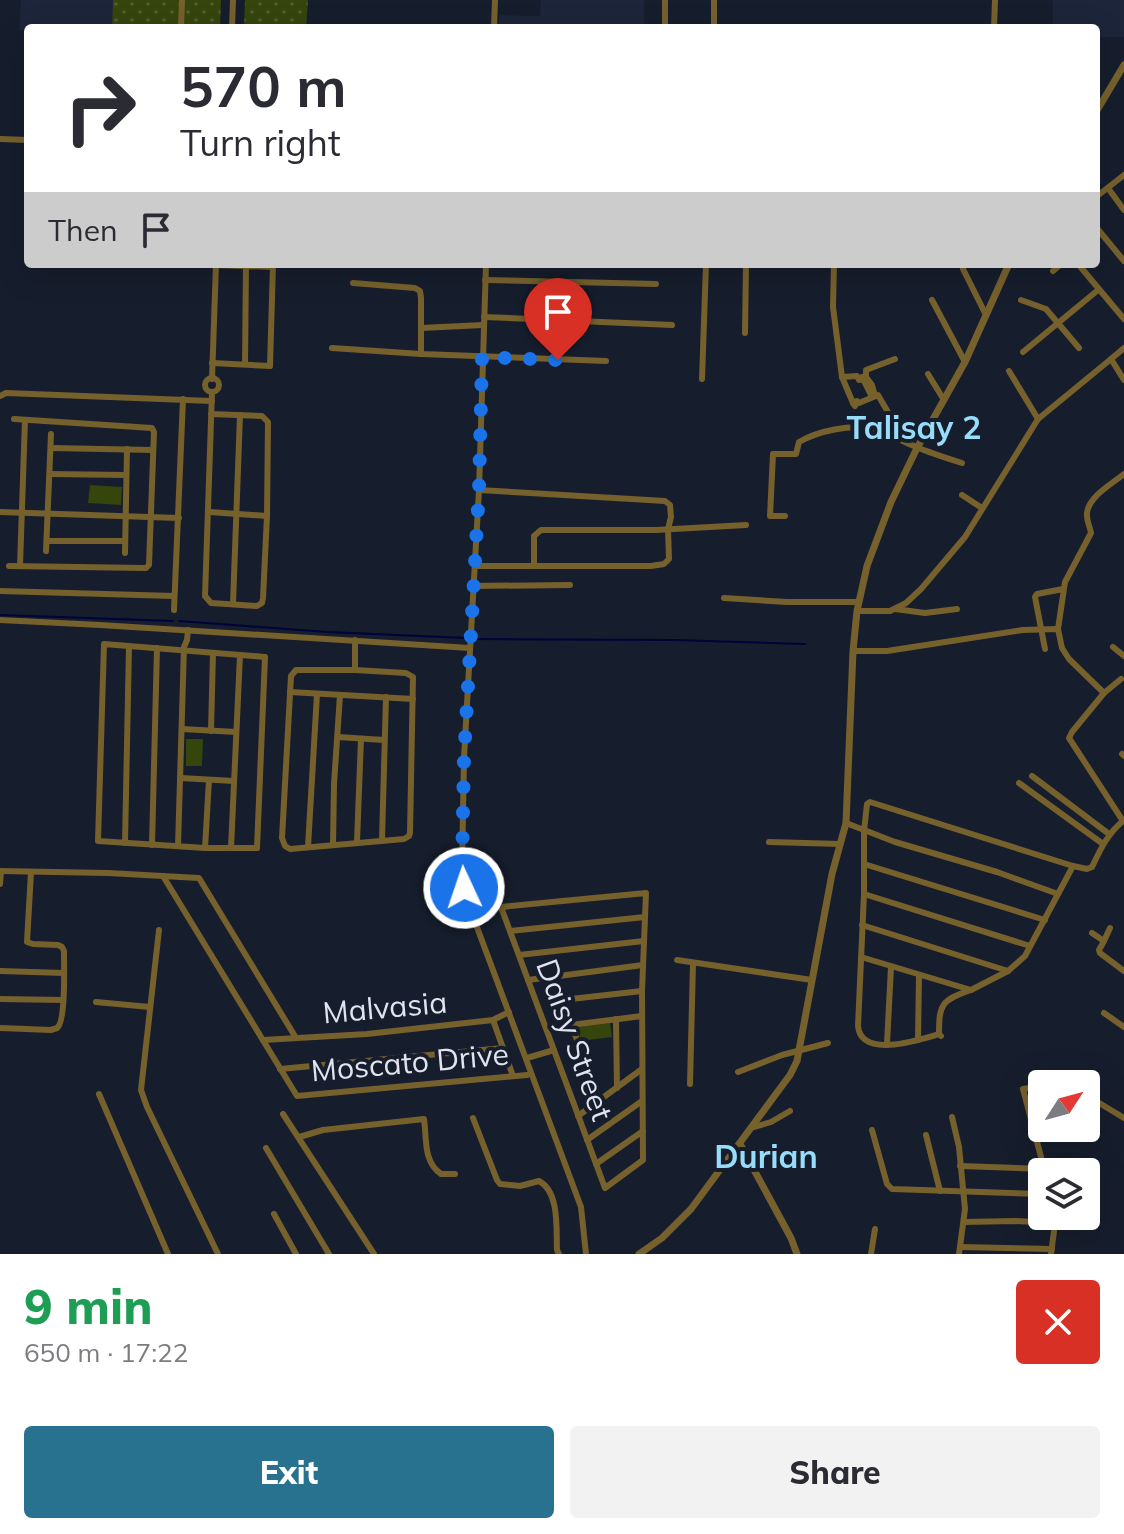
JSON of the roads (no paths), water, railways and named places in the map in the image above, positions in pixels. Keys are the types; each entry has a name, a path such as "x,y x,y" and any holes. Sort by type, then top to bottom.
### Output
{"street":[{"path":"181,24 182,0"},
{"path":"232,24 233,0"},
{"path":"494,24 495,0"},
{"path":"665,0 665,24"},
{"path":"713,24 714,0"},
{"path":"994,24 995,0"},
{"path":"1100,105 1124,65"},
{"path":"0,139 24,140"},
{"path":"1100,194 1124,175"},
{"path":"1108,188 1124,210"},
{"path":"1100,232 1124,261"},
{"path":"211,414 262,416 268,422 263,601 257,606 211,603 205,596 209,512 211,414 212,392 218,385 212,379 216,268"},
{"path":"245,364 246,268"},
{"path":"212,363 270,366 273,268"},
{"path":"486,268 479,490 464,758 462,878 471,911 581,1207 586,1254"},
{"path":"702,379 706,268"},
{"path":"745,333 746,268"},
{"path":"834,268 833,307 842,377 854,404 878,395 896,426 895,438"},
{"path":"639,1254 683,1219 790,1075 799,1052 832,874 846,823 853,651 867,566 879,530 917,448 965,362 1007,268"},
{"path":"1053,271 1056,268"},
{"path":"1081,268 1124,319"},
{"path":"963,269 986,315"},
{"path":"485,280 656,284"},
{"path":"353,283 418,289 421,298 421,354"},
{"path":"1023,352 1098,290"},
{"path":"932,300 965,362"},
{"path":"1021,300 1046,309 1079,348"},
{"path":"421,328 483,321 672,325"},
{"path":"332,348 606,361"},
{"path":"724,598 858,606 883,612 906,603 937,572 965,537 1038,419 1124,348"},
{"path":"864,378 866,370 895,359"},
{"path":"1111,359 1124,380"},
{"path":"1009,371 1038,419"},
{"path":"928,374 944,400"},
{"path":"842,377 864,378"},
{"path":"864,378 872,385 874,397"},
{"path":"0,396 6,393 212,401"},
{"path":"174,610 183,399"},
{"path":"233,604 240,415"},
{"path":"9,566 146,568 149,565 154,432 150,427 14,419"},
{"path":"20,566 25,420"},
{"path":"785,516 770,516 773,454 796,454 799,442 813,434 836,429 872,429 962,463"},
{"path":"46,551 51,434"},
{"path":"51,448 153,450"},
{"path":"125,553 127,449"},
{"path":"50,474 126,475"},
{"path":"1104,693 1069,659 1062,648 1058,629 1063,589 1091,533 1086,516 1090,504 1124,474"},
{"path":"475,566 663,564 669,559 668,529 671,517 670,505 665,501 479,490"},
{"path":"962,495 982,508"},
{"path":"0,512 179,518"},
{"path":"209,512 267,516"},
{"path":"534,566 534,539 538,531 746,525"},
{"path":"47,541 125,541"},
{"path":"473,586 570,585"},
{"path":"1045,649 1035,597 1063,589"},
{"path":"0,591 174,596"},
{"path":"895,609 925,613 957,609"},
{"path":"0,620 470,648"},
{"path":"853,651 887,651 1058,629"},
{"path":"178,846 185,630"},
{"path":"355,640 355,670"},
{"path":"104,644 184,649 265,657 257,848 98,841 104,644"},
{"path":"125,843 129,646"},
{"path":"1113,647 1124,656"},
{"path":"152,845 157,648"},
{"path":"211,731 213,653"},
{"path":"231,848 240,655"},
{"path":"296,670 355,670 409,674 414,681 409,836 404,839 290,849 282,838 291,676 296,670"},
{"path":"1073,866 1025,956 1008,971 942,1006 939,1011 940,1036 905,1044 887,1044 866,1041 859,1034 867,804 870,802 1073,866 1092,867 1109,834 1123,820 1069,738 1104,693 1121,679"},
{"path":"290,692 413,699"},
{"path":"308,847 317,694"},
{"path":"333,845 340,695"},
{"path":"382,840 386,697"},
{"path":"182,729 236,732"},
{"path":"338,737 384,740"},
{"path":"357,842 361,739"},
{"path":"1032,776 1109,834"},
{"path":"181,778 234,781"},
{"path":"205,848 209,780"},
{"path":"1019,783 1103,844"},
{"path":"846,823 1058,894"},
{"path":"769,842 840,844"},
{"path":"864,864 1045,920"},
{"path":"0,884 0,871 199,878 296,1038"},
{"path":"0,1028 51,1030 58,1028 63,1012 62,947 27,942 31,872"},
{"path":"163,876 280,1069 503,1048"},
{"name":"Daisy Street","path":"643,1131 643,1160 605,1188 501,907 646,893 645,917"},
{"path":"864,894 1030,946"},
{"path":"510,931 645,917 643,1131 596,1164"},
{"path":"862,925 1008,971"},
{"path":"1110,928 1100,952 1124,971"},
{"path":"159,930 142,1081 143,1098 218,1254"},
{"path":"1092,933 1104,941"},
{"path":"519,955 644,941"},
{"path":"861,957 971,990"},
{"path":"677,960 812,980"},
{"path":"690,1084 693,963"},
{"path":"528,980 643,965"},
{"path":"887,1044 891,967"},
{"path":"0,971 64,973"},
{"path":"918,1040 919,975"},
{"path":"554,977 599,1100"},
{"path":"562,1000 642,991"},
{"path":"0,999 63,1000"},
{"path":"96,1002 150,1007"},
{"name":"Malvasia","path":"263,1040 367,1034 493,1020 509,1012"},
{"path":"1104,1013 1124,1027"},
{"path":"571,1025 642,1016"},
{"path":"616,1019 617,1088"},
{"path":"493,1020 513,1076"},
{"path":"738,1072 782,1055 828,1043"},
{"path":"527,1058 554,1050"},
{"name":"Moscato Drive","path":"280,1069 297,1096 527,1075"},
{"path":"578,1116 642,1069"},
{"path":"1028,1088 1023,1089 1028,1108"},
{"path":"99,1094 168,1254"},
{"path":"587,1140 642,1101"},
{"path":"1100,1103 1124,1118"},
{"path":"751,1128 771,1122 790,1111"},
{"path":"283,1114 374,1254"},
{"path":"952,1117 959,1147 963,1192 964,1222 960,1251 1051,1252 1054,1230"},
{"path":"473,1118 500,1184 520,1186 539,1181 547,1186 555,1211 559,1254"},
{"path":"299,1137 323,1130 424,1119 426,1147 432,1166 441,1174 455,1174"},
{"path":"872,1130 890,1187 895,1190 1028,1194"},
{"path":"926,1135 940,1191"},
{"path":"740,1144 797,1254"},
{"path":"266,1148 329,1254"},
{"path":"960,1166 1028,1170"},
{"path":"274,1214 296,1254"},
{"path":"964,1222 1028,1221"},
{"path":"871,1254 875,1229"}],"waterway":[{"path":"0,615 173,621"},
{"path":"179,621 466,638"},
{"path":"475,639 805,644"}],"district":[{"name":"Talisay 2","path":"914,428"},
{"name":"Durian","path":"766,1157"}]}
